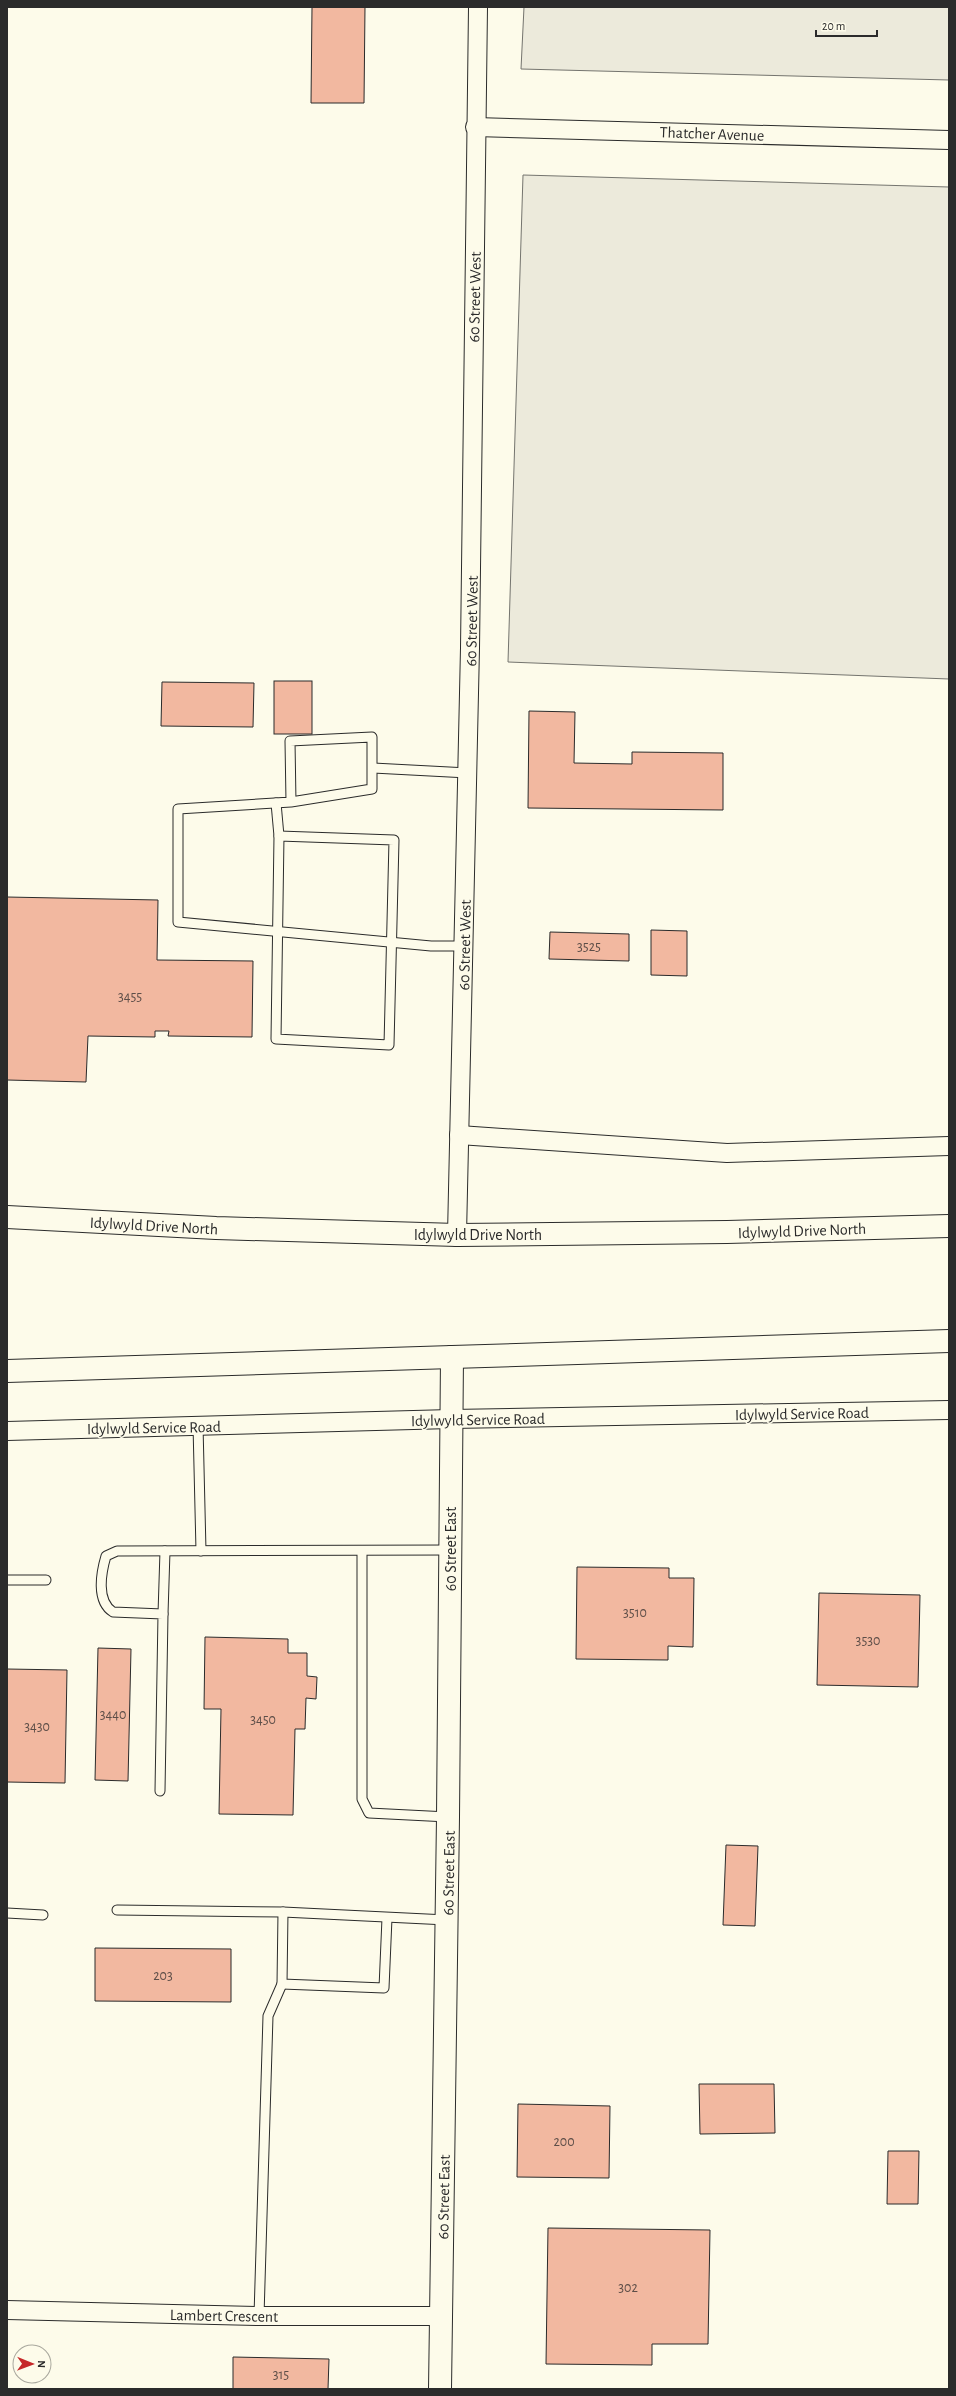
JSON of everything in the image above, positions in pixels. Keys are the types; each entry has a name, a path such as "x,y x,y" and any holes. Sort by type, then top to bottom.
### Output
{"main road":[{"name":"Idylwyld Drive North","path":"7,1217 216,1228 457,1234 726,1232 949,1226"},
{"path":"7,1371 949,1341"},
{"name":"60 Street East","path":"440,2389 447,1920 452,1357"}],"street":[{"name":"60 Street West","path":"457,1234 468,773 475,127 478,7"},
{"name":"Thatcher Avenue","path":"475,127 949,140"},
{"path":"459,1135 727,1153 949,1146"},
{"name":"Idylwyld Service Road","path":"7,1431 451,1419 949,1410"},
{"name":"Lambert Crescent","path":"7,2310 259,2316 441,2316"}],"lane":[{"path":"291,802 290,741 372,737 372,788 291,802 178,809 178,922 391,942 464,946"},
{"path":"372,768 468,773"},
{"path":"276,803 279,836 276,1039 389,1045 394,840 279,836"},
{"path":"198,1425 201,1551"},
{"path":"163,1614 113,1612 106,1608 102,1599 102,1568 106,1556 117,1551 451,1550"},
{"path":"160,1791 165,1551"},
{"path":"362,1551 362,1799 369,1812 448,1817"},
{"path":"7,1580 46,1580"},
{"path":"117,1910 283,1912 447,1920"},
{"path":"259,2316 268,2016 282,1984 283,1912"},
{"path":"7,1913 43,1915"},
{"path":"282,1984 384,1988 387,1918"}],"shaded area":[{"path":"524,7 949,7 949,80 521,69"},
{"path":"523,175 949,187 949,679 508,662"}],"building":[{"path":"312,7 365,7 364,103 311,103"},
{"path":"274,681 312,681 312,734 274,734"},
{"path":"162,682 254,683 253,727 161,726"},
{"path":"529,711 575,712 574,763 632,764 632,752 723,753 723,810 528,808"},
{"path":"7,897 158,900 157,960 253,961 252,1037 168,1036 169,1031 155,1031 155,1037 88,1036 86,1082 7,1080"},
{"path":"651,930 687,931 687,976 651,975"},
{"path":"550,932 629,934 629,961 549,959"},
{"path":"577,1567 669,1568 669,1578 694,1578 693,1647 668,1646 668,1660 576,1659"},
{"path":"819,1593 920,1595 918,1687 817,1685"},
{"path":"205,1637 288,1639 288,1653 307,1653 307,1676 317,1677 316,1699 306,1698 305,1729 295,1729 293,1815 219,1814 221,1709 204,1709"},
{"path":"98,1648 131,1649 128,1781 95,1780"},
{"path":"7,1669 67,1670 65,1783 7,1782"},
{"path":"726,1845 758,1846 755,1926 723,1925"},
{"path":"95,1948 231,1949 231,2002 95,2001"},
{"path":"699,2084 774,2084 775,2133 700,2134"},
{"path":"518,2104 610,2106 609,2178 517,2177"},
{"path":"888,2151 919,2151 918,2204 887,2204"},
{"path":"548,2228 710,2230 708,2344 652,2344 652,2365 546,2364"},
{"path":"233,2357 329,2359 328,2389 233,2389"}]}
